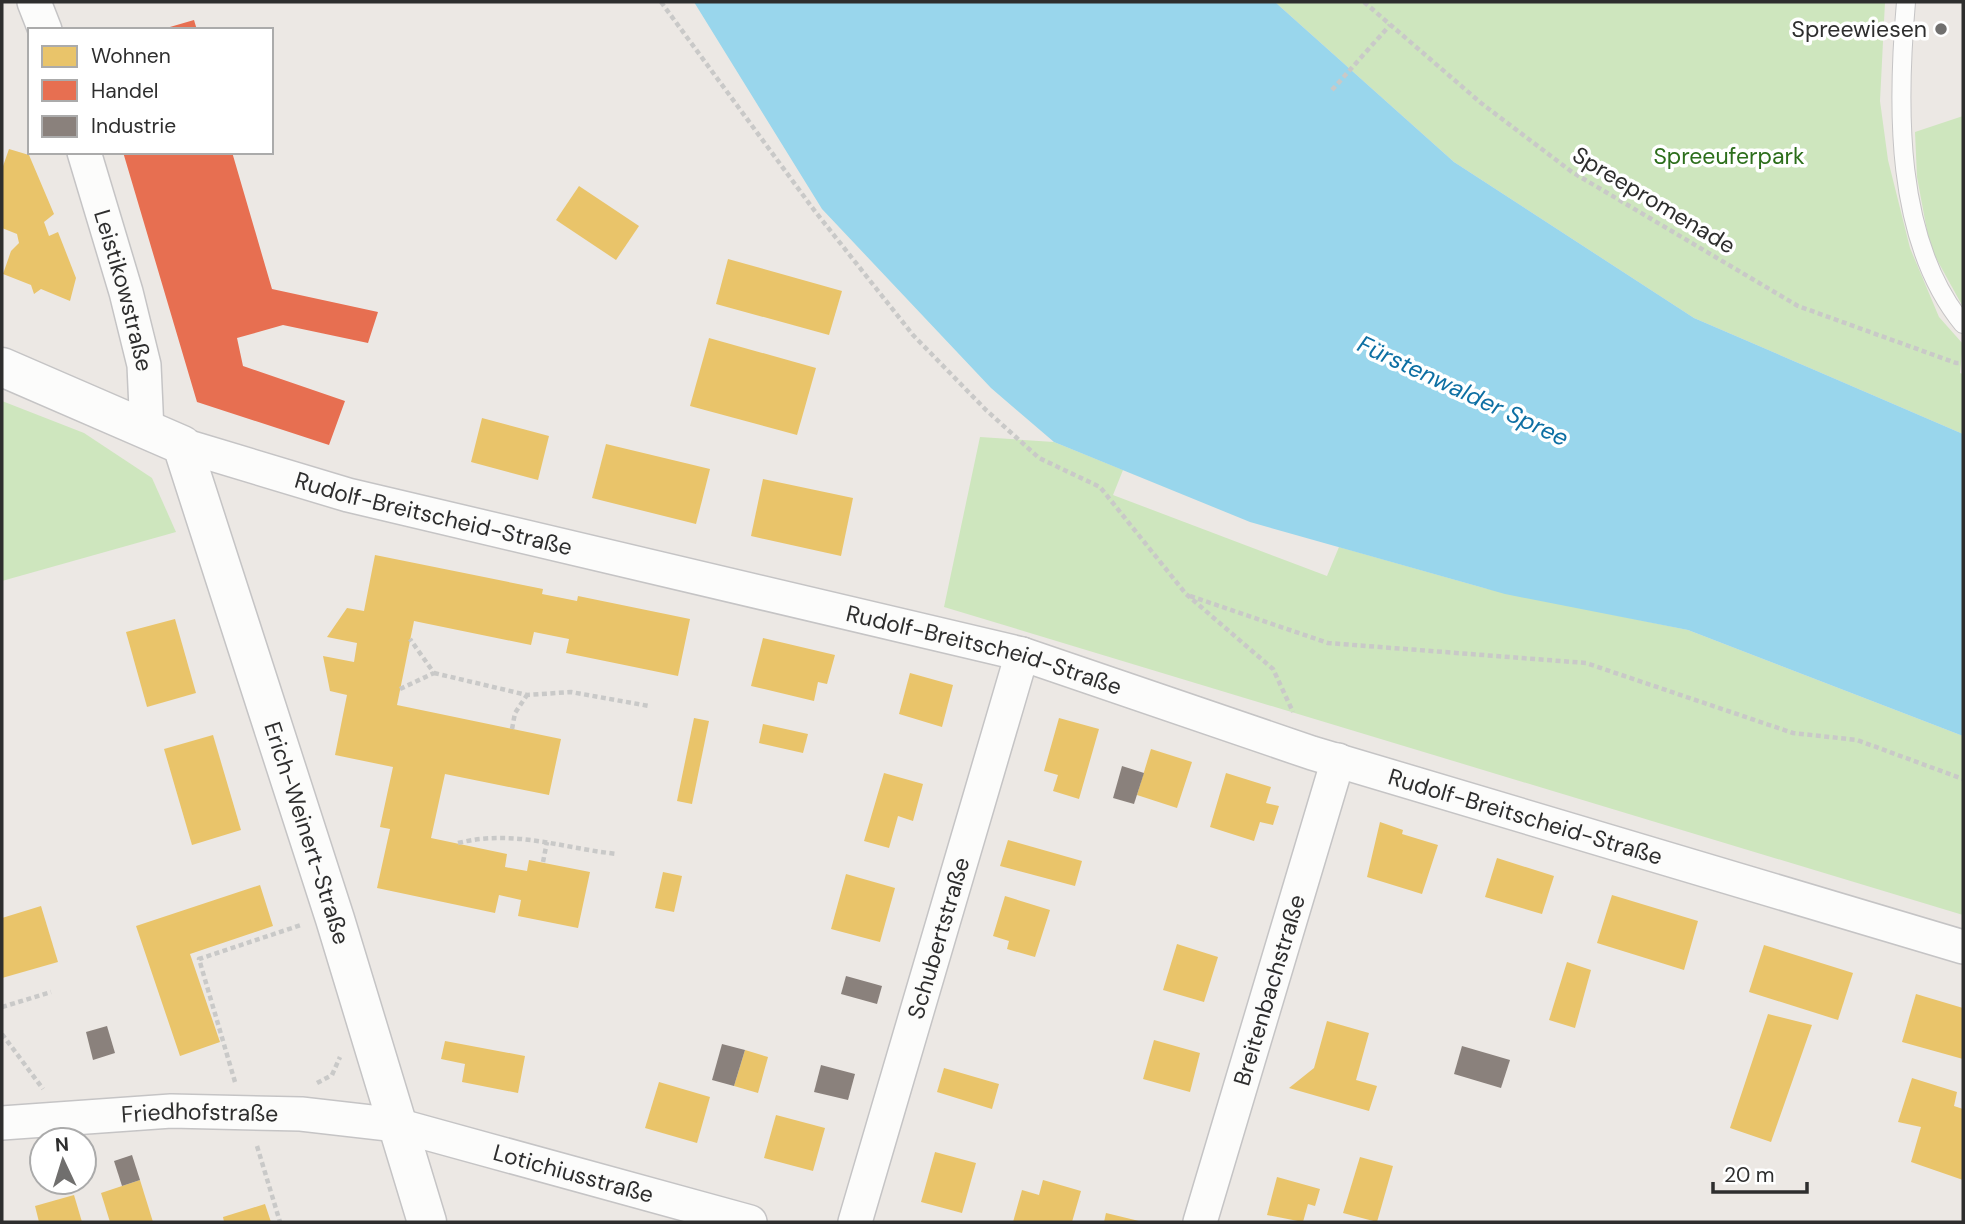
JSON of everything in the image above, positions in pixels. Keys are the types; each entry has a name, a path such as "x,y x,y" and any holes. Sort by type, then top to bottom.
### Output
{"main road":[{"name":"Rudolf-Breitscheid-Straße","path":"2,367 182,445"},
{"name":"Erich-Weinert-Straße","path":"182,445 335,919 428,1222"}],"street":[{"path":"34,2 44,28"},
{"name":"Leistikowstraße","path":"85,154 126,292 144,365 147,431"},
{"name":"Rudolf-Breitscheid-Straße","path":"182,445 348,495 1022,654 1325,756 1963,947"},
{"name":"Schubertstraße","path":"855,1222 1022,654"},
{"name":"Breitenbachstraße","path":"1200,1222 1325,756"},
{"name":"Friedhofstraße","path":"2,1123 171,1111 301,1114 397,1125"},
{"name":"Lotichiusstraße","path":"397,1125 750,1222"}],"lane":[{"path":"1906,2 1900,69 1900,119 1908,185 1922,244 1938,286 1963,324"}],"path":[{"path":"661,2 797,188 913,335 986,410 1039,458 1100,487 1186,594 1273,668 1325,756"},
{"name":"Spreepromenade","path":"1364,2 1481,103 1572,172 1675,235 1798,306 1956,363 1963,363"},
{"path":"1332,90 1390,24"},
{"path":"1186,594 1328,643 1586,663 1793,733 1857,740 1963,779"},
{"path":"410,639 434,673"},
{"path":"400,689 434,673 527,695 571,692 649,706"},
{"path":"512,729 515,713 527,695"},
{"path":"457,843 485,836 526,837 617,854"},
{"path":"543,862 547,842"},
{"path":"296,911 304,938"},
{"path":"223,1086 236,1086 199,959 300,925"},
{"path":"2,1007 51,992"},
{"path":"2,1034 45,1092 34,1093"},
{"path":"311,1087 332,1075 340,1058 336,1044"},
{"path":"247,1113 280,1222"}],"green space":[{"name":"Spreeuferpark","path":"1275,2 1885,2 1880,101 1888,160 1910,248 1939,317 1963,344 1960,373 1963,374 1963,434 1694,318 1454,162"},
{"path":"1963,116 1963,307 1930,247 1917,177 1915,132"},
{"path":"2,401 84,433 152,478 176,532 2,581"},
{"path":"980,437 1054,442 1123,470 1113,495 1327,576 1339,547 1484,588 1688,630 1963,736 1963,915 944,607"}],"water":[{"name":"Fürstenwalder Spree","path":"694,2 1275,2 1454,162 1694,318 1963,434 1963,736 1688,630 1505,594 1250,522 1054,442 991,388 822,209"}],"building: Wohnen":[{"path":"9,149 29,155 54,214 44,222 49,236 58,232 76,278 70,301 41,289 34,294 31,285 3,274 11,251 19,243 17,234 2,228 2,169"},
{"path":"579,186 639,226 616,260 556,220"},
{"path":"728,259 842,291 829,335 716,304"},
{"path":"709,338 816,368 797,435 690,406"},
{"path":"482,418 549,436 538,480 471,462"},
{"path":"606,444 710,469 696,524 592,498"},
{"path":"763,479 853,498 841,556 751,536"},
{"path":"375,555 543,589 542,594 577,601 578,596 690,619 678,676 566,653 569,639 534,632 531,645 414,621 397,705 561,739 549,795 445,774 431,838 507,854 505,867 527,871 529,860 590,872 578,928 518,916 521,900 499,895 495,913 377,888 390,829 380,827 393,767 335,755 347,695 330,691 323,656 354,662 357,643 327,637 347,608 364,611"},
{"path":"175,619 196,693 147,707 126,632"},
{"path":"763,638 835,655 827,684 818,682 814,701 751,686"},
{"path":"910,673 953,685 942,727 899,714"},
{"path":"694,718 709,721 692,804 677,801"},
{"path":"1059,718 1099,729 1079,799 1053,791 1058,775 1044,771"},
{"path":"763,724 808,734 803,753 759,743"},
{"path":"213,735 241,830 192,845 164,749"},
{"path":"1151,749 1192,762 1177,808 1137,795"},
{"path":"884,773 923,784 913,821 898,816 889,848 864,841"},
{"path":"1226,773 1271,787 1266,803 1279,806 1273,825 1260,822 1254,841 1210,827"},
{"path":"1380,822 1403,830 1402,834 1438,845 1422,894 1367,877"},
{"path":"1008,840 1082,861 1075,886 1000,866"},
{"path":"1497,858 1554,876 1542,914 1485,897"},
{"path":"663,872 682,876 674,912 655,908"},
{"path":"846,874 895,888 880,942 831,929"},
{"path":"260,885 273,926 190,954 220,1042 180,1056 136,926"},
{"path":"1612,895 1698,921 1684,970 1597,943"},
{"path":"1005,896 1050,910 1035,957 1007,949 1009,941 993,936"},
{"path":"41,906 58,962 2,978 2,918"},
{"path":"1177,944 1218,957 1204,1002 1163,990"},
{"path":"1764,945 1853,973 1838,1020 1749,992"},
{"path":"1567,962 1591,970 1575,1028 1549,1020"},
{"path":"1916,994 1963,1008 1963,1059 1902,1042"},
{"path":"1768,1014 1812,1025 1771,1142 1730,1128"},
{"path":"1327,1021 1369,1033 1356,1080 1377,1086 1369,1111 1289,1088 1314,1068"},
{"path":"1154,1040 1200,1053 1190,1092 1143,1079"},
{"path":"445,1041 525,1056 518,1093 462,1082 465,1064 441,1059"},
{"path":"745,1050 768,1057 758,1093 734,1086"},
{"path":"944,1068 999,1084 992,1109 937,1092"},
{"path":"1912,1078 1957,1092 1954,1106 1963,1109 1963,1180 1911,1162 1921,1127 1898,1122"},
{"path":"659,1082 710,1097 697,1143 645,1128"},
{"path":"776,1115 825,1128 813,1171 764,1158"},
{"path":"935,1152 976,1163 962,1213 921,1202"},
{"path":"1360,1157 1393,1166 1377,1222 1343,1213"},
{"path":"1277,1177 1320,1189 1315,1206 1308,1204 1303,1222 1267,1215"},
{"path":"140,1180 153,1222 110,1222 101,1193"},
{"path":"1043,1180 1081,1191 1072,1222 1013,1222 1022,1190 1039,1195"},
{"path":"74,1196 82,1222 39,1222 35,1206"},
{"path":"265,1204 271,1222 224,1222 223,1217"},
{"path":"1106,1213 1139,1221 1139,1222 1104,1222"}],"building: Handel":[{"path":"194,20 196,28 166,28"},
{"path":"124,154 233,154 272,289 378,312 368,343 283,325 237,338 243,366 345,401 329,445 197,402"}],"building: Industrie":[{"path":"1122,766 1144,773 1134,804 1113,798"},
{"path":"846,976 882,986 877,1004 841,994"},
{"path":"107,1026 115,1053 93,1060 86,1032"},
{"path":"722,1044 745,1050 734,1086 712,1080"},
{"path":"1462,1046 1510,1060 1501,1088 1454,1074"},
{"path":"821,1065 855,1074 848,1100 814,1092"},
{"path":"132,1155 140,1180 122,1186 114,1161"}],"place":[{"name":"Spreewiesen","path":"1941,29"}]}
